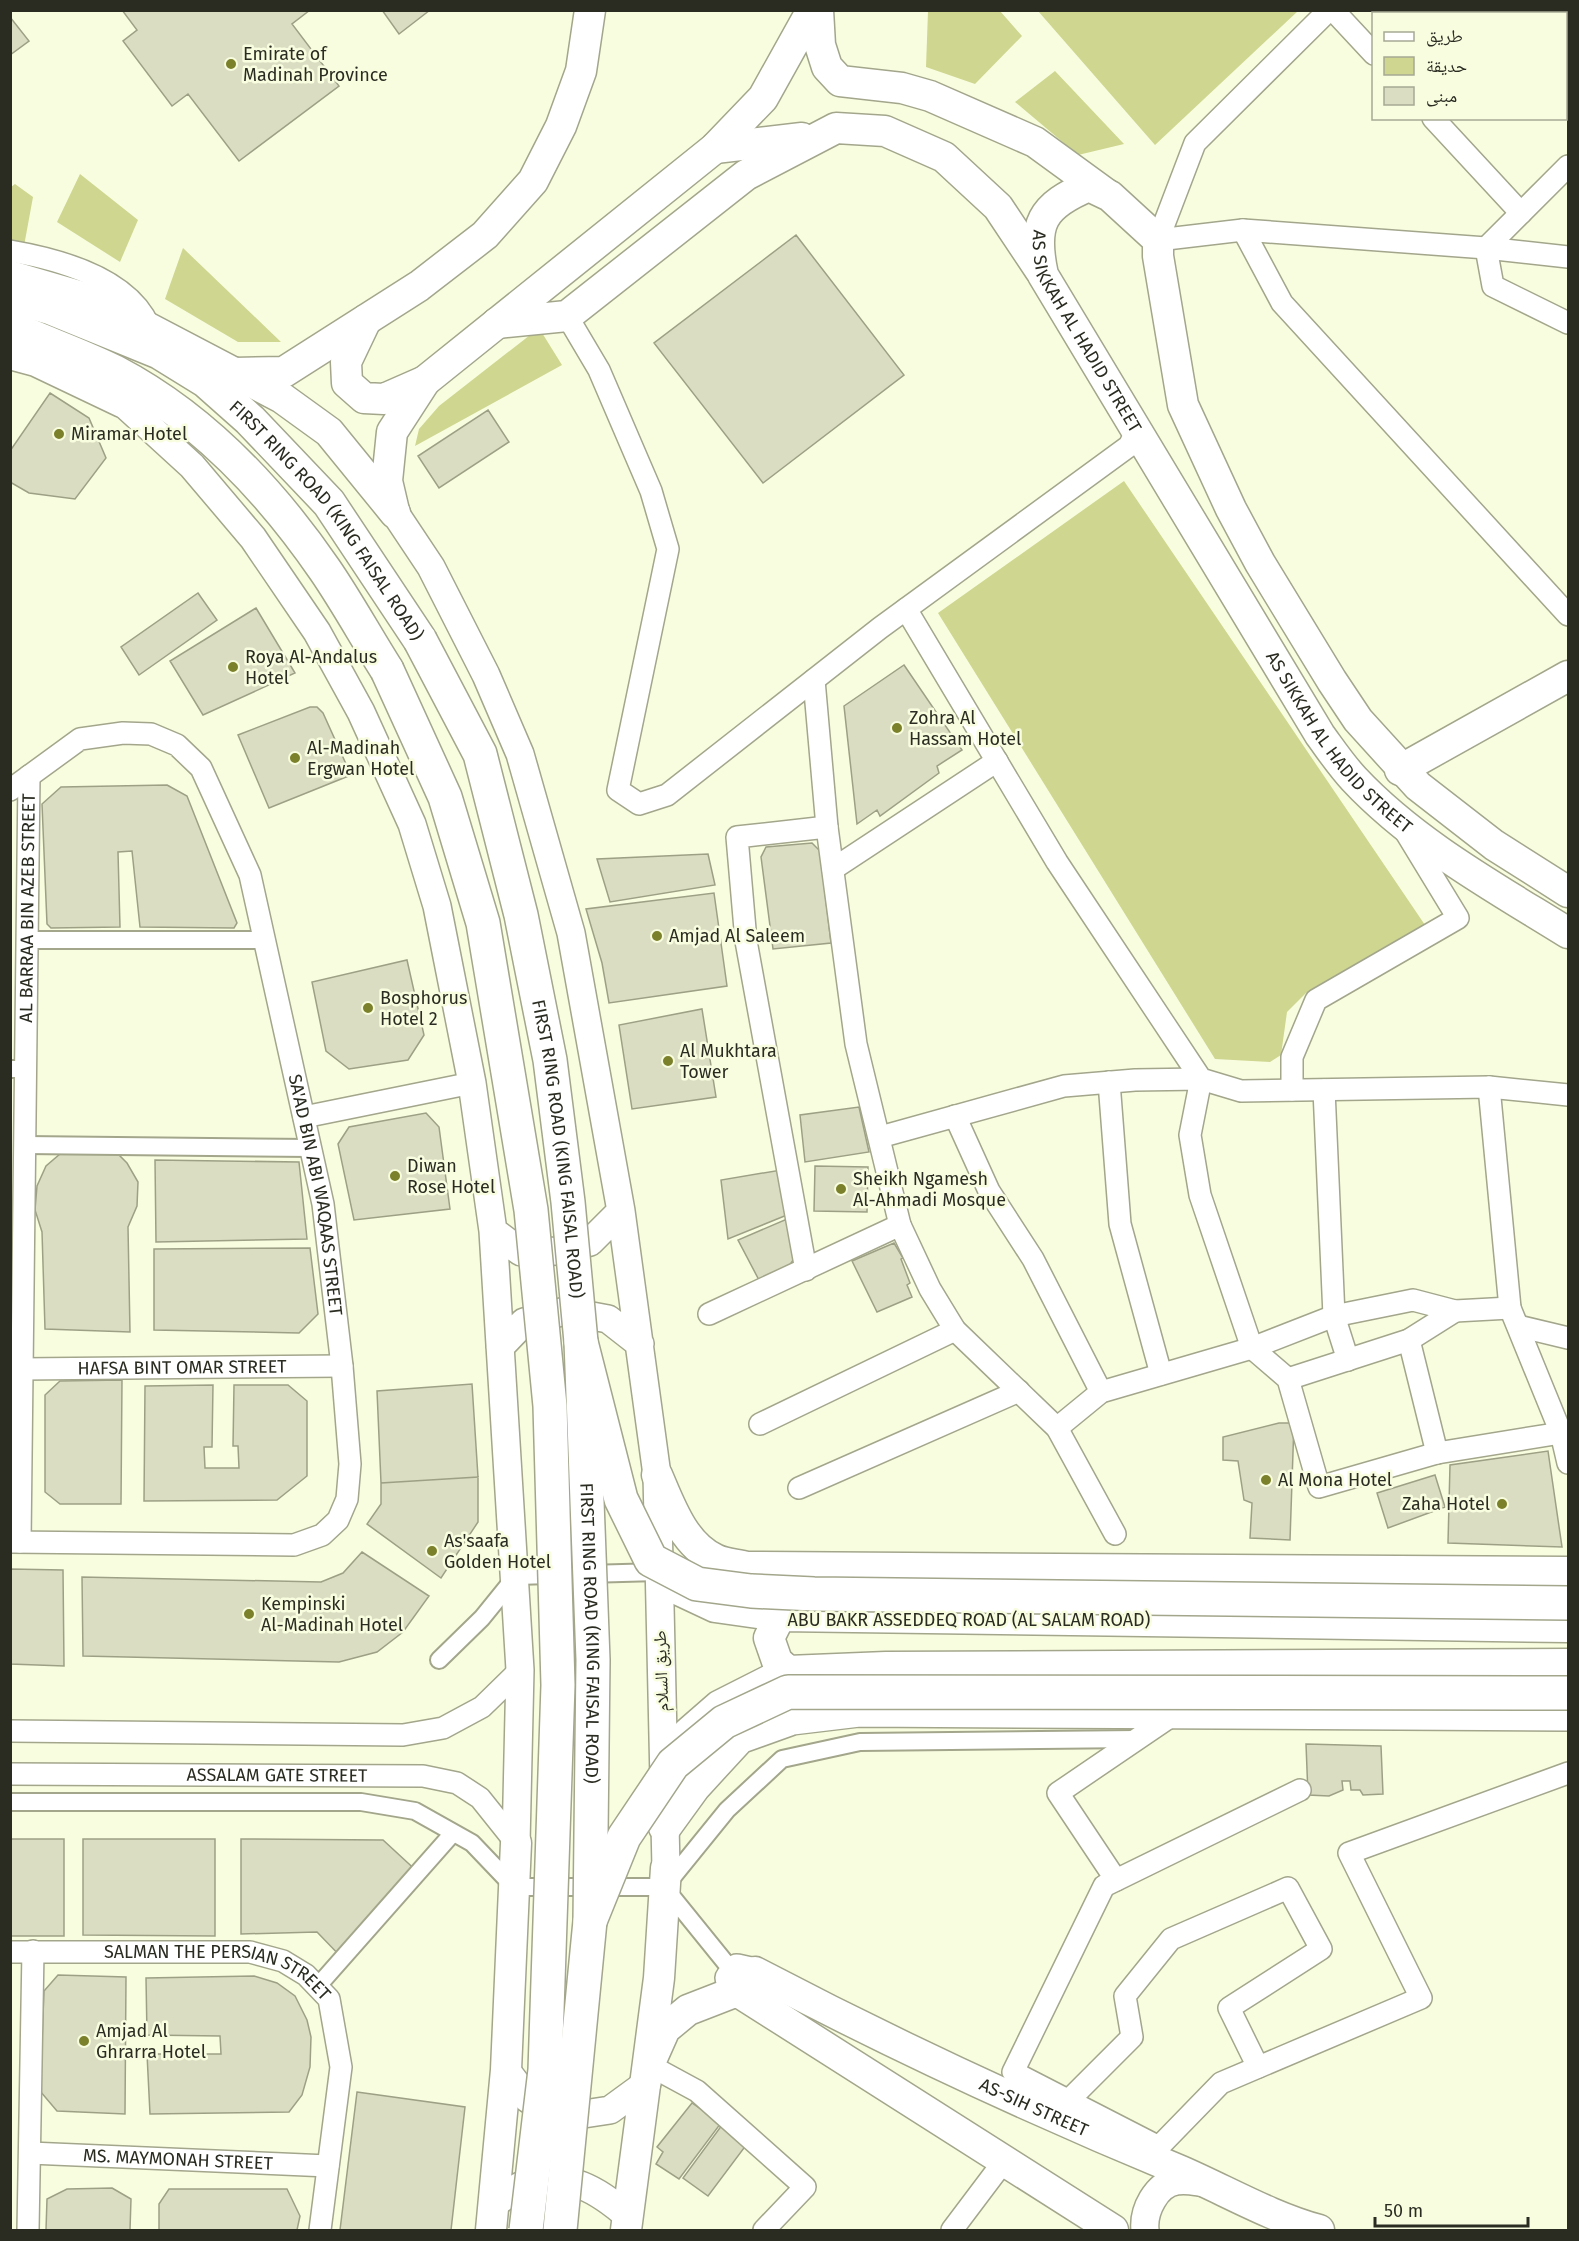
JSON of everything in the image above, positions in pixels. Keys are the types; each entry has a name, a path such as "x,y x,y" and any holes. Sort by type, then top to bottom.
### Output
{"main road":[{"path":"234,373 284,372 419,286 485,234 533,181 561,126 580,71 591,10"},
{"path":"366,320 346,362 347,383 364,398 384,399 425,381 715,148 763,98 812,10"},
{"path":"818,10 820,45 826,67 840,81 902,88 967,111 1035,142 1110,196"},
{"path":"497,323 567,316 746,175 828,132 840,104 840,81"},
{"path":"715,148 828,132 885,131 944,157 998,207 1043,275"},
{"name":"AS SIKKAH AL HADID STREET","path":"1569,892 1494,845 1400,770 1358,720 1260,563 1202,449 1183,405 1158,256 1158,240 1110,196 1089,186 1064,196 1049,208 1041,224 1037,248 1043,275 1320,735 1354,779 1454,863 1569,933"},
{"path":"10,276 99,302 155,340 234,373 282,398 329,432 395,513"},
{"path":"10,286 51,308"},
{"name":"FIRST RING ROAD (KING FAISAL ROAD)","path":"10,296 155,340 241,412 329,503 420,640 480,754 521,915 550,1060 568,1202 581,1341 593,1660 590,1922 560,2230"},
{"name":"FIRST RING ROAD (KING FAISAL ROAD)","path":"10,327 118,387 152,394 203,431 252,478 325,569 387,670 442,789 483,923 531,1210 550,1406 558,1697 545,2070 526,2230"},
{"path":"10,354 118,387"},
{"path":"395,513 387,481 392,432 425,381"},
{"path":"1400,770 1569,676"},
{"name":"ABU BAKR ASSEDDEQ ROAD (AL SALAM ROAD)","path":"581,1341 621,1499 651,1560 697,1584 750,1591 814,1594 1569,1603"},
{"path":"657,1475 673,1512 692,1542 715,1559 747,1567 1569,1572"},
{"path":"658,1576 715,1606 780,1616"},
{"name":"ABU BAKR ASSEDDEQ ROAD (AL SALAM ROAD)","path":"788,1671 777,1661 770,1638 780,1616 1569,1627"},
{"path":"663,1755 719,1706 788,1671 886,1667 1569,1664"},
{"path":"886,1667 899,1710"},
{"path":"590,1922 624,1837 673,1764 724,1722 788,1692 1569,1693"},
{"path":"665,1826 694,1786 739,1737 792,1718 859,1710 1569,1714"},
{"path":"493,2217 506,2070 516,1844"},
{"path":"627,2223 659,1978 665,1878"},
{"path":"648,2074 665,2029 688,2010 742,1978 1004,2161 1113,2230"},
{"name":"AS-SIH STREET","path":"742,1978 1007,2098 1060,2109 1154,2152 1208,2183 1267,2211 1319,2230"}],"street":[{"path":"1329,10 1195,143 1158,240 1243,230 1486,248 1569,257"},
{"path":"1333,10 1372,52"},
{"path":"1435,120 1521,213"},
{"path":"1486,248 1569,166"},
{"path":"1243,230 1282,303 1569,615"},
{"path":"1486,248 1493,286 1569,323"},
{"path":"10,251 57,262 103,281 143,312 155,340"},
{"path":"567,316 599,370 651,491 668,549 618,790 639,804 667,795 906,609 1129,446 1136,432"},
{"path":"118,387 192,466 253,538 316,632 361,712 412,824 436,906 472,1083 493,1231 520,1670 516,1844"},
{"name":"طريق السلام","path":"395,513 431,567 486,675 520,754 571,933 621,1211 657,1475 665,1878"},
{"path":"906,609 1057,862 1201,1079 1190,1135 1200,1195 1252,1348 1288,1379 1320,1487 1437,1453 1561,1433"},
{"path":"813,680 827,827 856,1044 900,1225 930,1289 955,1330 1057,1428 1115,1534"},
{"name":"SA'AD BIN ABI WAQAAS STREET","path":"10,790 80,739 123,733 151,734 177,745 201,768 250,875 323,1204 342,1366 350,1464 347,1499 338,1520 322,1535 294,1545 15,1542"},
{"path":"833,869 997,761"},
{"name":"AL BARRAA BIN AZEB STREET","path":"15,1542 17,1218 25,1145 18,1069 28,939 29,776"},
{"path":"1292,1090 1292,1057 1316,1000 1458,918 1395,815"},
{"path":"806,1270 746,941 737,837 827,827"},
{"path":"28,939 265,940"},
{"path":"880,1137 1064,1086 1108,1082 1201,1079 1241,1091 1489,1087 1569,1095"},
{"path":"1108,1082 1120,1224 1161,1374"},
{"path":"304,1117 472,1083"},
{"path":"1489,1087 1514,1317 1561,1433 1569,1463"},
{"path":"1324,1090 1334,1316 1348,1360"},
{"path":"955,1116 989,1191 1033,1259 1101,1392"},
{"path":"25,1145 311,1148"},
{"path":"493,1231 521,1252 558,1251 590,1242 621,1211"},
{"path":"709,1314 900,1225"},
{"path":"1057,1428 1101,1392 1252,1348 1334,1316 1413,1300 1455,1311 1514,1317 1569,1338"},
{"path":"501,1347 524,1322 565,1311 608,1319 640,1344"},
{"path":"1288,1379 1409,1340 1455,1311"},
{"path":"760,1424 955,1330"},
{"path":"1409,1340 1437,1453"},
{"name":"HAFSA BINT OMAR STREET","path":"16,1369 342,1366"},
{"path":"799,1488 1019,1391"},
{"path":"516,1576 658,1576"},
{"path":"439,1660 483,1618 516,1576"},
{"path":"10,1731 403,1735 443,1728 482,1707 520,1670"},
{"path":"1116,1880 1058,1793 1178,1711"},
{"path":"10,1802 361,1802 416,1811 472,1843 514,1887 665,1878 727,1810 782,1760 860,1742 1137,1739"},
{"path":"1154,2152 1221,2083 1421,1998 1349,1853 1569,1773"},
{"name":"ASSALAM GATE STREET","path":"10,1774 423,1776 457,1784 480,1798 516,1844"},
{"path":"1258,2067 1229,2008 1321,1948 1288,1888 1171,1939 1125,1996 1132,2037 1060,2109 1013,2072 1104,1886 1300,1790"},
{"path":"317,1987 453,1833"},
{"path":"665,1878 742,1978"},
{"path":"28,2230 33,1951"},
{"name":"SALMAN THE PERSIAN STREET","path":"10,1952 250,1952 283,1961 306,1975 329,1999 341,2067 320,2230"},
{"path":"506,2070 528,2099 564,2117 610,2110 648,2074 697,2091 804,2187 764,2230"},
{"name":"MS. MAYMONAH STREET","path":"30,2153 328,2166"},
{"path":"952,2230 1004,2161"},
{"path":"493,2217 525,2183 561,2179 601,2193 627,2223"},
{"path":"1145,2230 1150,2204 1164,2186 1177,2181 1208,2183"}],"green space":[{"path":"928,11 1000,11 1022,36 975,84 926,67"},
{"path":"1038,11 1298,11 1155,145"},
{"path":"1055,71 1124,144 1078,155 1015,102"},
{"path":"80,174 138,220 120,262 57,222"},
{"path":"15,184 33,197 24,246 11,243 11,187"},
{"path":"183,248 281,342 238,342 165,299"},
{"path":"539,328 562,365 415,446 419,429 439,406"},
{"path":"1124,481 1425,925 1306,993 1287,1012 1281,1055 1270,1062 1215,1059 938,613"}],"building":[{"name":"Emirate of Madinah Province","path":"122,10 310,10 292,24 339,86 239,161 188,94 172,106 123,41 137,30"},
{"name":"Emirate of Madinah Province","path":"382,10 430,10 399,34"},
{"path":"10,17 29,41 10,55"},
{"path":"796,235 904,375 763,483 654,343"},
{"name":"Miramar Hotel","path":"50,393 89,418 106,458 75,499 29,493 10,482 10,451"},
{"path":"488,410 509,442 439,488 418,456"},
{"path":"198,593 217,620 139,675 121,647"},
{"name":"Roya Al-Andalus Hotel","path":"256,608 295,673 203,715 170,661"},
{"name":"Zohra Al Hassam Hotel","path":"904,665 962,750 937,766 939,773 880,816 877,810 857,824 844,706"},
{"name":"Al-Madinah Ergwan Hotel","path":"310,707 317,707 323,713 351,775 269,808 238,735"},
{"path":"167,785 187,796 237,923 234,928 140,927 132,851 118,852 120,927 51,928 47,924 42,804 61,787"},
{"path":"812,843 820,851 831,943 773,949 761,857 766,847"},
{"path":"708,854 715,885 610,902 597,859"},
{"name":"Amjad Al Saleem","path":"714,893 727,986 609,1003 602,963 586,909"},
{"name":"Bosphorus Hotel 2","path":"407,960 424,1035 408,1060 349,1069 326,1051 312,982"},
{"name":"Al Mukhtara Tower","path":"702,1009 716,1097 632,1109 619,1025"},
{"path":"859,1107 869,1152 805,1162 800,1115"},
{"name":"Diwan Rose Hotel","path":"426,1113 439,1127 450,1209 354,1220 338,1144 349,1127"},
{"path":"116,1152 127,1163 138,1182 137,1206 128,1227 130,1332 45,1329 42,1232 35,1210 37,1186 46,1166 60,1154"},
{"path":"155,1160 299,1162 307,1239 156,1242"},
{"name":"Sheikh Ngamesh Al-Ahmadi Mosque","path":"815,1166 868,1167 867,1212 814,1211"},
{"path":"781,1170 787,1215 728,1239 721,1180"},
{"path":"787,1219 795,1257 788,1268 760,1282 738,1240"},
{"path":"894,1243 903,1258 901,1259 910,1283 907,1285 912,1297 877,1312 852,1261"},
{"path":"310,1248 318,1314 299,1333 154,1330 154,1249"},
{"path":"122,1380 121,1504 60,1504 45,1492 45,1395 60,1381"},
{"path":"472,1384 478,1477 381,1483 377,1391"},
{"path":"213,1385 212,1447 204,1447 205,1468 239,1468 238,1446 233,1446 234,1385 288,1385 307,1401 307,1476 277,1500 144,1501 145,1386"},
{"name":"Al Mona Hotel","path":"1279,1423 1294,1423 1290,1540 1250,1538 1252,1503 1244,1500 1238,1461 1223,1460 1223,1437"},
{"name":"Zaha Hotel","path":"1548,1451 1562,1547 1448,1543 1450,1465"},
{"path":"1435,1475 1445,1507 1388,1528 1377,1493"},
{"name":"As'saafa Golden Hotel","path":"478,1477 478,1522 441,1578 367,1524 381,1504 381,1483"},
{"name":"Kempinski Al-Madinah Hotel","path":"362,1552 429,1596 403,1632 377,1652 339,1662 83,1656 82,1577 321,1582 343,1573"},
{"path":"10,1569 63,1570 64,1666 10,1664"},
{"path":"1306,1744 1381,1746 1383,1794 1363,1795 1360,1790 1351,1790 1350,1781 1342,1781 1343,1790 1329,1796 1308,1795"},
{"path":"10,1839 64,1839 64,1936 10,1936"},
{"path":"83,1839 215,1839 215,1936 83,1935"},
{"path":"241,1839 383,1840 421,1875 344,1960 317,1932 241,1934"},
{"name":"Amjad Al Ghrarra Hotel","path":"58,1975 126,1977 125,2114 57,2111 40,2091 44,1991"},
{"path":"254,1976 277,1983 295,1996 307,2020 311,2037 310,2067 302,2095 289,2112 150,2114 147,2054 221,2054 220,2036 147,2035 146,1978"},
{"path":"357,2092 465,2107 451,2230 340,2230"},
{"path":"692,2103 721,2123 679,2179 656,2164 663,2152 657,2147"},
{"path":"722,2125 747,2144 708,2196 683,2178"},
{"path":"112,2188 131,2199 130,2230 46,2230 47,2199 67,2189"},
{"path":"169,2189 287,2189 300,2216 297,2230 159,2230 159,2204"}],"place":[{"name":"Emirate of Madinah Province","path":"231,64"},
{"name":"Miramar Hotel","path":"59,434"},
{"name":"Roya Al-Andalus Hotel","path":"233,667"},
{"name":"Zohra Al Hassam Hotel","path":"897,728"},
{"name":"Al-Madinah Ergwan Hotel","path":"295,758"},
{"name":"Amjad Al Saleem","path":"657,936"},
{"name":"Bosphorus Hotel 2","path":"368,1008"},
{"name":"Al Mukhtara Tower","path":"668,1061"},
{"name":"Diwan Rose Hotel","path":"395,1176"},
{"name":"Sheikh Ngamesh Al-Ahmadi Mosque","path":"841,1189"},
{"name":"Al Mona Hotel","path":"1266,1480"},
{"name":"Zaha Hotel","path":"1502,1504"},
{"name":"As'saafa Golden Hotel","path":"432,1551"},
{"name":"Kempinski Al-Madinah Hotel","path":"249,1614"},
{"name":"Amjad Al Ghrarra Hotel","path":"84,2041"}]}
